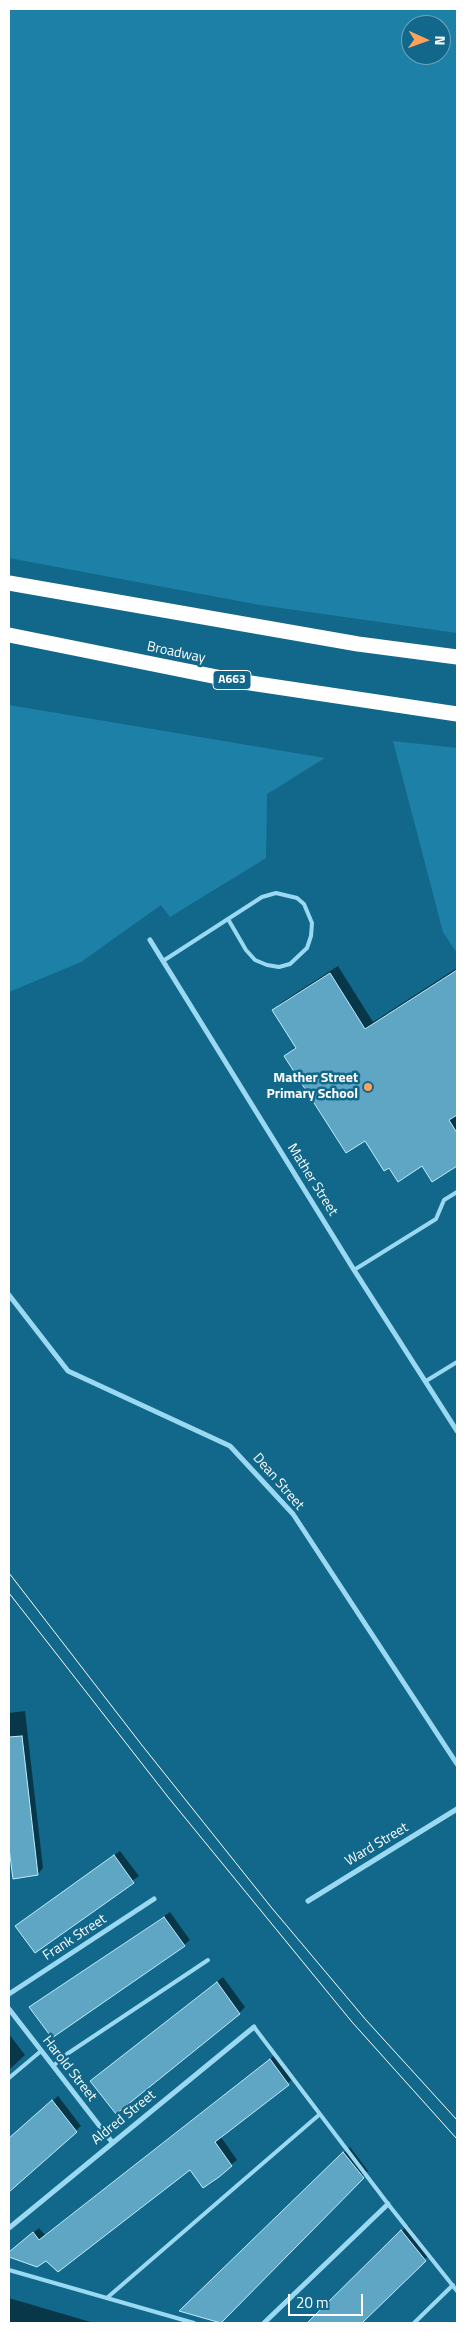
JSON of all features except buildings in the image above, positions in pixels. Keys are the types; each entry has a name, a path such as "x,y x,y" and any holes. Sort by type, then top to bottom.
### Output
{"highway":[{"path":"9,583 358,644 457,657"},
{"name":"Broadway","path":"9,635 237,681 457,714"}],"street":[{"name":"Mather Street","path":"150,940 354,1270 457,1431"},
{"name":"Dean Street","path":"9,1295 68,1371 230,1446 293,1514 457,1764"},
{"name":"Ward Street","path":"308,1901 457,1809"},
{"name":"Frank Street","path":"9,1994 154,1900"},
{"name":"Harold Street","path":"9,2009 112,2142"},
{"name":"Aldred Street","path":"9,2228 254,2027"},
{"path":"265,2323 388,2204"}],"lane":[{"path":"163,961 262,897 276,893 297,898 310,912 312,923 311,936 307,948 290,964 267,965 255,960 246,950 228,919"},
{"path":"354,1270 436,1219 444,1200 457,1192"},
{"path":"426,1381 457,1362"},
{"path":"53,2066 66,2054 208,1960"},
{"path":"254,2027 388,2204 457,2291"},
{"path":"9,2078 41,2051"},
{"path":"108,2297 320,2114"},
{"path":"9,2270 194,2323"},
{"path":"414,2323 453,2285"}],"shaded area":[{"path":"9,9 457,9 457,633 260,605 9,558"},
{"path":"9,705 325,758 267,794 266,858 170,917 161,905 81,962 9,992"},
{"path":"393,741 457,748 457,953 443,932"}],"tram line":[{"path":"9,1573 141,1744 271,1907 366,2020 457,2120"},
{"path":"9,1593 168,1797 352,2022 457,2139"}],"place":[{"name":"Mather Street Primary School","path":"368,1087"}]}
